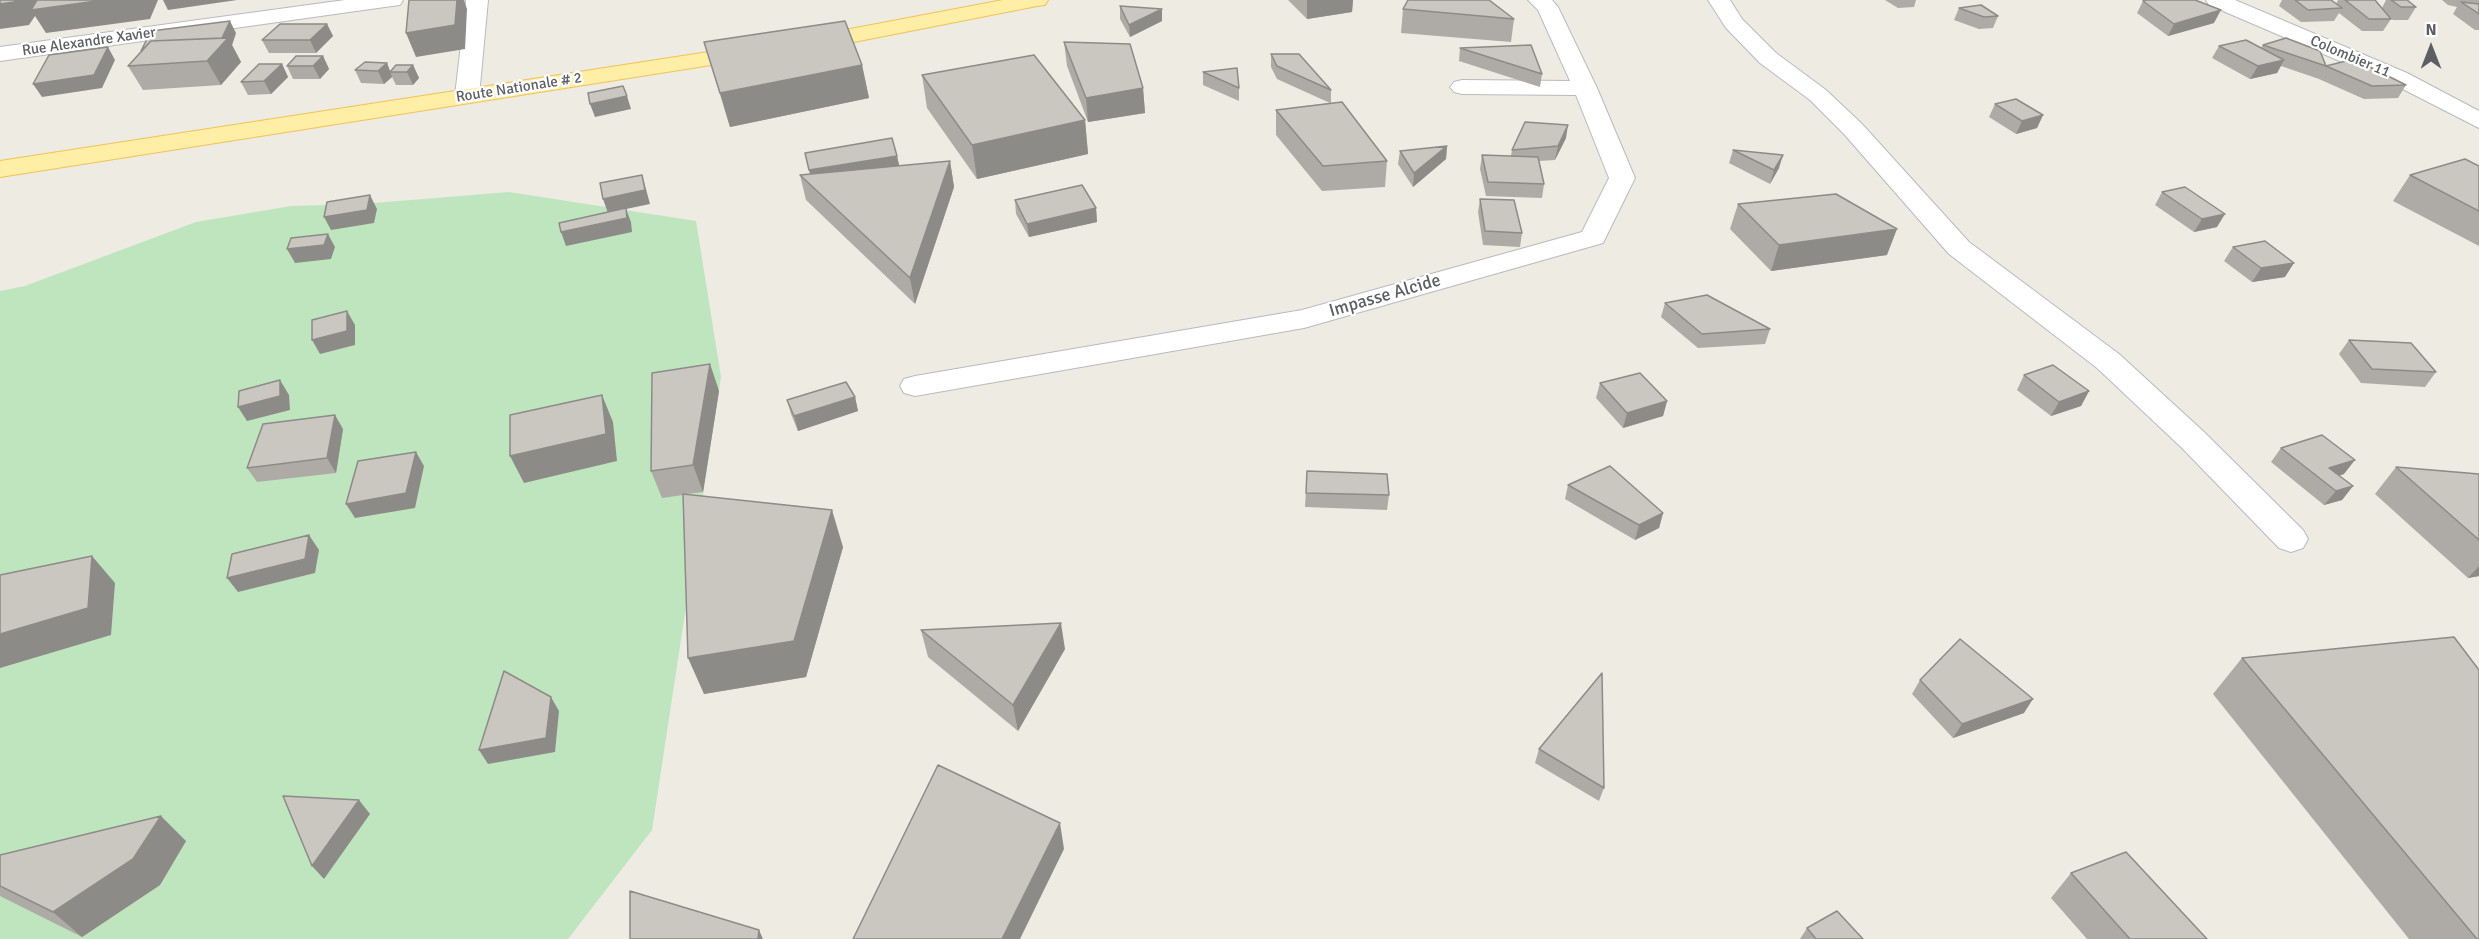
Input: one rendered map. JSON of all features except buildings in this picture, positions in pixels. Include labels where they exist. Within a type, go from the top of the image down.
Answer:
[{"type":"main road","name":"Route Nationale # 2","points":[[0,169],[851,37],[1037,0]]},
{"type":"street","name":"Rue Alexandre Xavier","points":[[0,54],[392,0]]},
{"type":"street","points":[[466,96],[477,0]]},
{"type":"street","name":"Impasse Alcide","points":[[915,386],[1304,319],[1593,237],[1622,178],[1585,88],[1547,7],[1539,0]]},
{"type":"street","points":[[1719,0],[1734,23],[1768,58],[1818,95],[1853,129],[1959,248],[2108,361],[2193,440],[2291,539]]},
{"type":"street","name":"Colombier 11","points":[[2217,0],[2399,78],[2479,121]]},
{"type":"street","points":[[1462,87],[1585,88]]},
{"type":"green space","points":[[509,192],[696,221],[721,377],[652,830],[568,939],[0,939],[0,291],[25,286],[196,222],[291,206],[362,204]]}]
